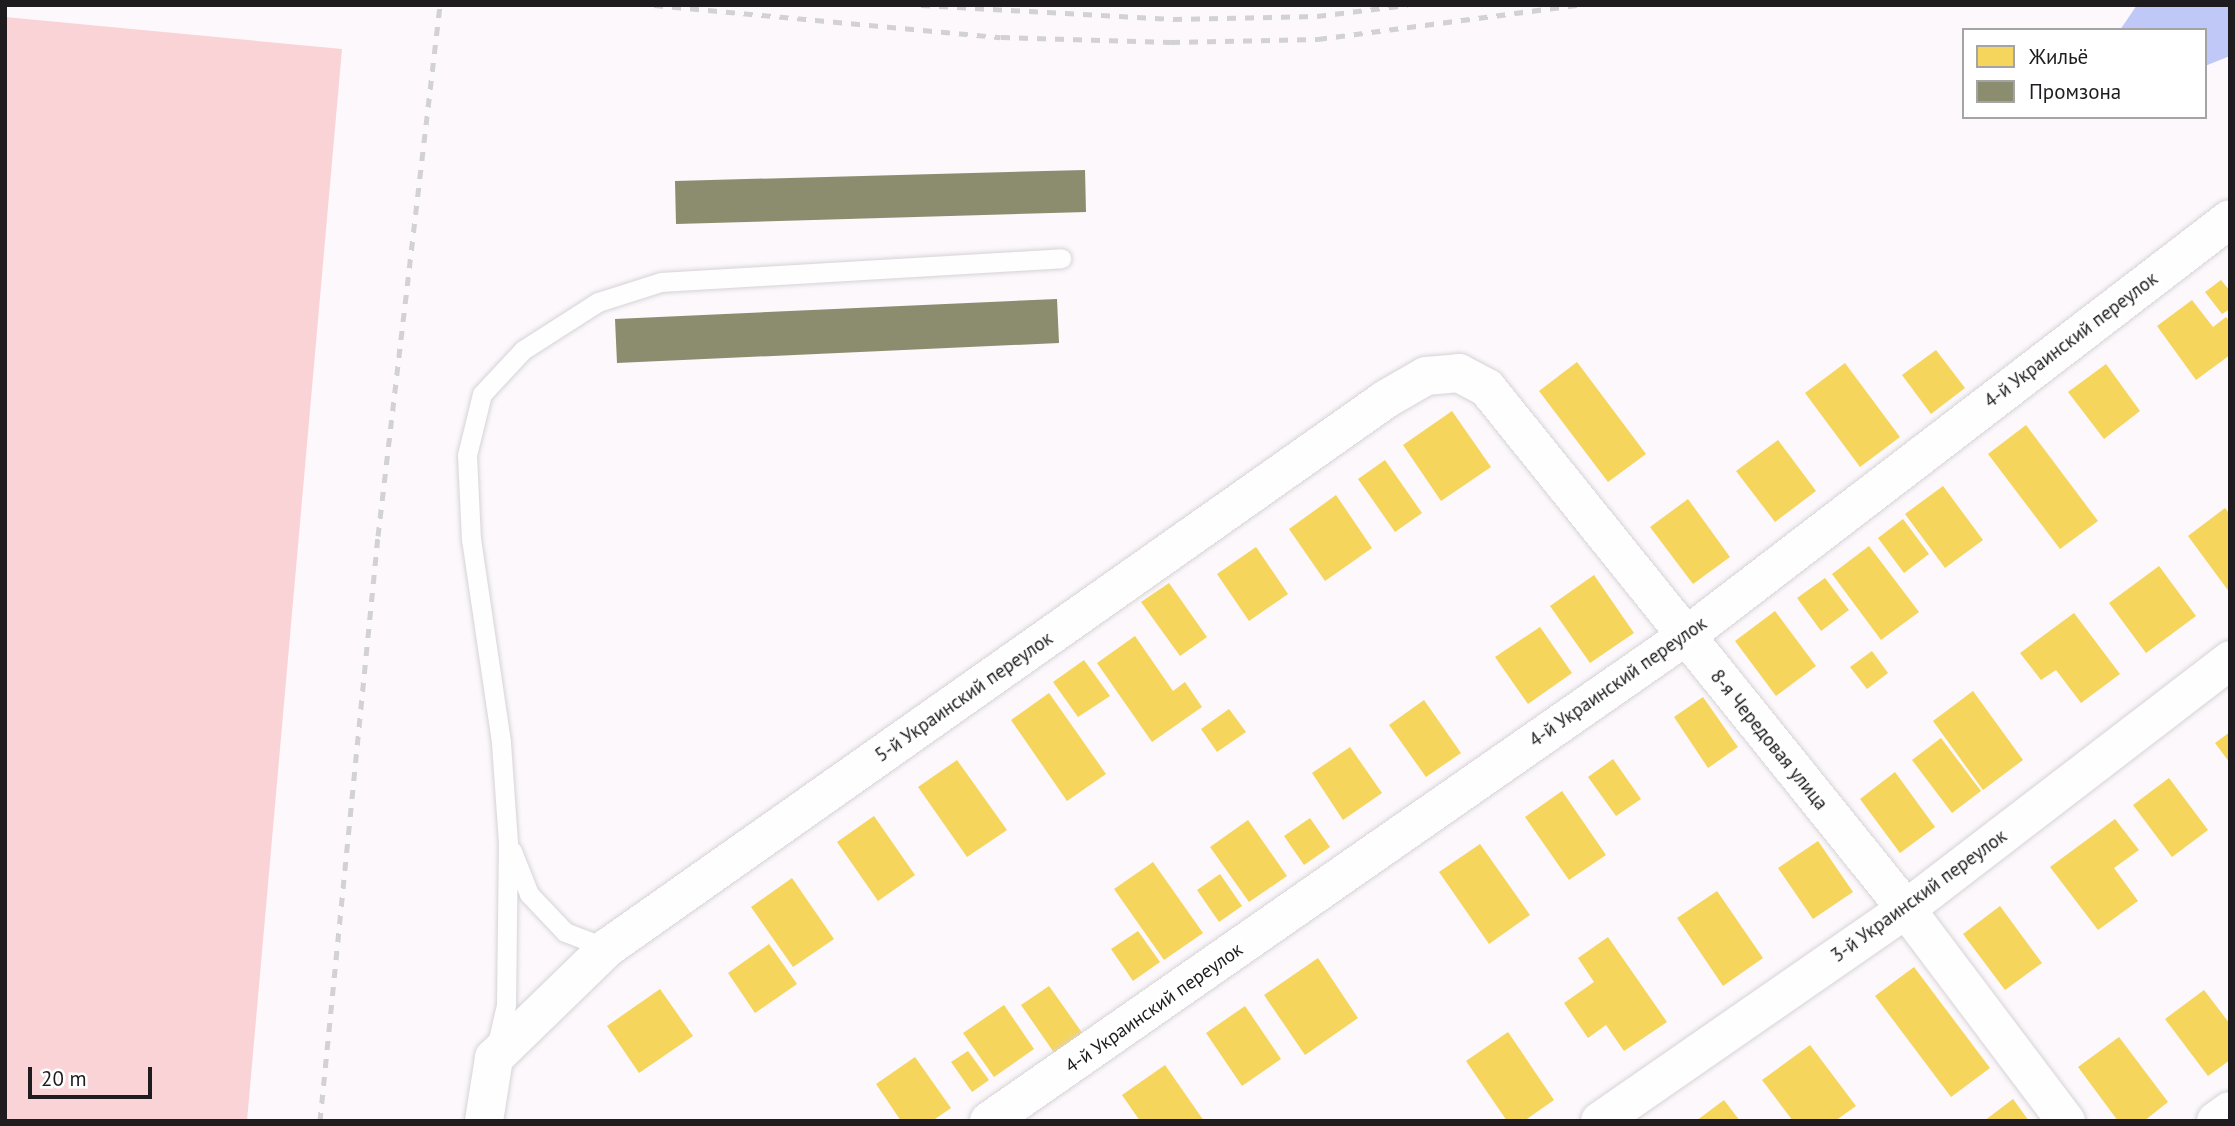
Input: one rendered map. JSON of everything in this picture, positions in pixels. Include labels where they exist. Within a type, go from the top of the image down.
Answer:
[{"type":"street","name":"4-й Украинский переулок","points":[[989,1121],[1686,636],[2230,219]]},
{"type":"street","name":"8-я Чередовая улица","points":[[1458,373],[1487,388],[1906,909],[2066,1121]]},
{"type":"street","name":"5-й Украинский переулок","points":[[494,1058],[607,948],[1386,399],[1426,376],[1458,373]]},
{"type":"street","name":"3-й Украинский переулок","points":[[1600,1121],[1906,909],[2230,660]]},
{"type":"street","points":[[484,1121],[494,1058]]},
{"type":"street","points":[[2216,1121],[2230,1111]]},
{"type":"lane","points":[[494,1058],[506,1005],[508,843],[501,742],[471,540],[467,455],[482,394],[498,373],[523,349],[598,302],[661,282],[1061,258]]},
{"type":"lane","points":[[508,843],[529,894],[565,932],[607,948]]},
{"type":"shaded area","points":[[5,17],[342,49],[247,1121],[5,1121]]},
{"type":"water","points":[[2137,5],[2230,5],[2230,56],[2207,65],[2207,28],[2121,28]]},
{"type":"building: Жильё","points":[[2221,280],[2230,291],[2230,309],[2222,314],[2205,292]]},
{"type":"building: Жильё","points":[[2192,300],[2213,327],[2226,317],[2230,322],[2230,355],[2196,380],[2157,326]]},
{"type":"building: Жильё","points":[[1936,350],[1965,388],[1931,414],[1902,375]]},
{"type":"building: Жильё","points":[[1577,362],[1646,454],[1608,482],[1539,391]]},
{"type":"building: Жильё","points":[[1845,363],[1900,437],[1860,467],[1805,393]]},
{"type":"building: Жильё","points":[[2106,364],[2140,411],[2104,439],[2068,392]]},
{"type":"building: Жильё","points":[[1452,411],[1491,467],[1441,501],[1403,445]]},
{"type":"building: Жильё","points":[[2026,425],[2098,521],[2060,549],[1988,454]]},
{"type":"building: Жильё","points":[[1778,440],[1816,491],[1775,522],[1736,471]]},
{"type":"building: Жильё","points":[[1385,460],[1422,513],[1395,532],[1358,479]]},
{"type":"building: Жильё","points":[[1943,486],[1983,540],[1945,568],[1905,514]]},
{"type":"building: Жильё","points":[[1336,495],[1372,548],[1325,581],[1289,529]]},
{"type":"building: Жильё","points":[[1688,499],[1730,557],[1693,584],[1650,527]]},
{"type":"building: Жильё","points":[[2225,508],[2230,514],[2230,593],[2188,536]]},
{"type":"building: Жильё","points":[[1903,519],[1929,554],[1904,573],[1878,538]]},
{"type":"building: Жильё","points":[[1869,546],[1919,612],[1881,640],[1832,574]]},
{"type":"building: Жильё","points":[[1256,547],[1288,594],[1249,621],[1217,574]]},
{"type":"building: Жильё","points":[[2159,566],[2196,616],[2146,653],[2109,603]]},
{"type":"building: Жильё","points":[[1594,575],[1634,633],[1590,663],[1550,606]]},
{"type":"building: Жильё","points":[[1825,578],[1849,610],[1821,631],[1797,598]]},
{"type":"building: Жильё","points":[[1169,583],[1207,637],[1180,656],[1141,602]]},
{"type":"building: Жильё","points":[[1775,611],[1816,666],[1776,696],[1735,641]]},
{"type":"building: Жильё","points":[[2074,613],[2120,674],[2081,703],[2056,670],[2041,680],[2020,653]]},
{"type":"building: Жильё","points":[[1540,627],[1572,673],[1528,704],[1495,657]]},
{"type":"building: Жильё","points":[[1135,636],[1173,691],[1185,682],[1202,707],[1152,742],[1097,663]]},
{"type":"building: Жильё","points":[[1872,651],[1888,673],[1867,689],[1850,667]]},
{"type":"building: Жильё","points":[[1084,660],[1110,696],[1078,717],[1053,682]]},
{"type":"building: Жильё","points":[[1973,691],[2023,760],[1983,790],[1933,721]]},
{"type":"building: Жильё","points":[[1049,693],[1106,774],[1067,801],[1011,720]]},
{"type":"building: Жильё","points":[[1703,697],[1738,747],[1708,768],[1674,717]]},
{"type":"building: Жильё","points":[[1424,700],[1461,753],[1426,777],[1389,725]]},
{"type":"building: Жильё","points":[[1229,709],[1246,732],[1217,752],[1201,729]]},
{"type":"building: Жильё","points":[[2230,732],[2230,763],[2215,743]]},
{"type":"building: Жильё","points":[[1941,738],[1981,791],[1952,813],[1912,760]]},
{"type":"building: Жильё","points":[[1350,747],[1382,793],[1343,820],[1312,773]]},
{"type":"building: Жильё","points":[[1613,759],[1641,799],[1616,816],[1588,777]]},
{"type":"building: Жильё","points":[[957,760],[1007,830],[967,857],[918,787]]},
{"type":"building: Жильё","points":[[1895,772],[1935,827],[1900,853],[1860,799]]},
{"type":"building: Жильё","points":[[2169,778],[2208,830],[2172,857],[2133,805]]},
{"type":"building: Жильё","points":[[1562,791],[1606,855],[1569,880],[1525,817]]},
{"type":"building: Жильё","points":[[874,816],[915,875],[878,901],[837,842]]},
{"type":"building: Жильё","points":[[1310,818],[1330,847],[1304,865],[1284,836]]},
{"type":"building: Жильё","points":[[2115,819],[2139,850],[2114,868],[2138,901],[2098,930],[2050,867]]},
{"type":"building: Жильё","points":[[1248,820],[1287,876],[1249,902],[1210,847]]},
{"type":"building: Жильё","points":[[1818,841],[1853,892],[1813,919],[1778,868]]},
{"type":"building: Жильё","points":[[1480,844],[1530,915],[1489,944],[1439,872]]},
{"type":"building: Жильё","points":[[1153,862],[1203,933],[1164,960],[1114,889]]},
{"type":"building: Жильё","points":[[1220,874],[1242,906],[1219,922],[1197,890]]},
{"type":"building: Жильё","points":[[792,878],[834,939],[793,967],[751,907]]},
{"type":"building: Жильё","points":[[1717,891],[1763,958],[1723,986],[1677,918]]},
{"type":"building: Жильё","points":[[2000,906],[2042,963],[2005,990],[1963,934]]},
{"type":"building: Жильё","points":[[1138,931],[1160,962],[1133,981],[1111,949]]},
{"type":"building: Жильё","points":[[1608,937],[1667,1022],[1624,1051],[1606,1025],[1588,1038],[1564,1003],[1594,982],[1578,958]]},
{"type":"building: Жильё","points":[[769,944],[797,984],[755,1013],[728,973]]},
{"type":"building: Жильё","points":[[1318,958],[1358,1018],[1305,1055],[1264,995]]},
{"type":"building: Жильё","points":[[1914,967],[1990,1068],[1951,1097],[1875,996]]},
{"type":"building: Жильё","points":[[1049,986],[1083,1034],[1055,1054],[1021,1005]]},
{"type":"building: Жильё","points":[[660,989],[693,1036],[639,1073],[607,1026]]},
{"type":"building: Жильё","points":[[2204,990],[2230,1024],[2230,1060],[2208,1076],[2165,1019]]},
{"type":"building: Жильё","points":[[1004,1005],[1034,1049],[994,1077],[963,1033]]},
{"type":"building: Жильё","points":[[1245,1006],[1281,1059],[1242,1086],[1206,1033]]},
{"type":"building: Жильё","points":[[1508,1032],[1554,1100],[1524,1121],[1507,1121],[1466,1061]]},
{"type":"building: Жильё","points":[[2119,1037],[2168,1102],[2144,1121],[2118,1121],[2078,1067]]},
{"type":"building: Жильё","points":[[1810,1045],[1856,1106],[1835,1121],[1793,1121],[1762,1080]]},
{"type":"building: Жильё","points":[[968,1051],[989,1080],[972,1092],[951,1062]]},
{"type":"building: Жильё","points":[[915,1057],[951,1108],[932,1121],[901,1121],[876,1084]]},
{"type":"building: Жильё","points":[[1165,1065],[1204,1121],[1140,1121],[1122,1095]]},
{"type":"building: Жильё","points":[[2013,1099],[2029,1121],[1984,1121]]},
{"type":"building: Жильё","points":[[1724,1100],[1740,1121],[1696,1121]]},
{"type":"building: Промзона","points":[[1085,170],[1086,212],[676,224],[675,181]]},
{"type":"building: Промзона","points":[[1057,299],[1059,343],[617,363],[615,319]]},
{"type":"railway","points":[[320,1121],[378,536],[440,5]]},
{"type":"railway","points":[[654,5],[1001,37],[1171,42],[1318,39],[1577,5]]},
{"type":"railway","points":[[921,5],[1173,19],[1317,16],[1407,5]]}]
